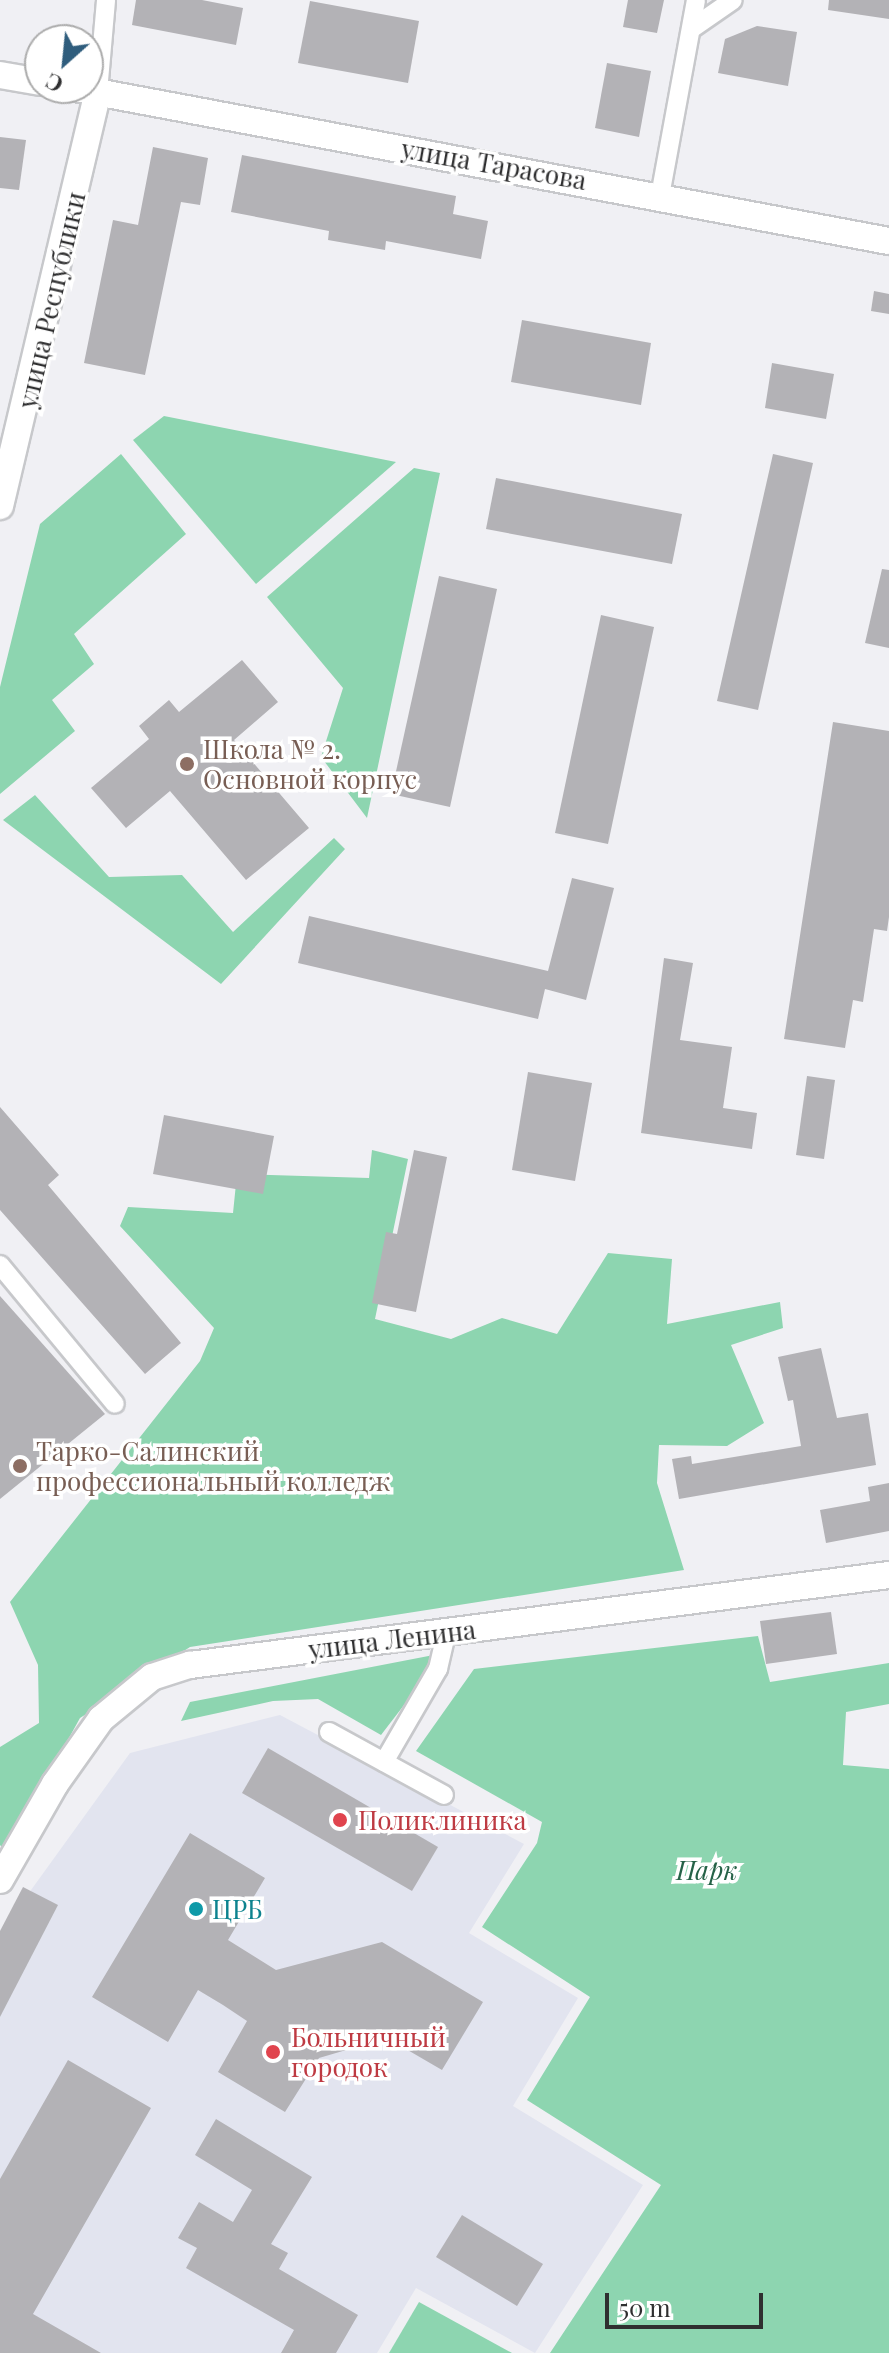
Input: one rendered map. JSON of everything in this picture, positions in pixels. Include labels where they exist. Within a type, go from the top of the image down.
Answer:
[{"type":"street","points":[[101,24],[106,0]]},
{"type":"street","points":[[660,196],[694,27],[696,0]]},
{"type":"street","points":[[694,27],[733,0]]},
{"type":"street","points":[[0,75],[24,79]]},
{"type":"street","name":"улица Тарасова","points":[[104,93],[889,241]]},
{"type":"street","name":"улица Республики","points":[[0,506],[83,104]]},
{"type":"street","points":[[0,1265],[115,1404]]},
{"type":"street","name":"улица Ленина","points":[[0,1880],[55,1784],[101,1719],[152,1677],[190,1665],[889,1575]]},
{"type":"street","points":[[384,1762],[438,1669],[447,1631]]},
{"type":"street","points":[[329,1732],[444,1795]]},
{"type":"shaded area","name":"Больничный городок","points":[[280,1715],[524,1844],[469,1933],[578,1998],[513,2106],[643,2185],[535,2353],[416,2288],[377,2353],[0,2353],[0,1933],[130,1753]]},
{"type":"green space","points":[[164,416],[396,462],[256,584],[133,440]]},
{"type":"green space","points":[[121,454],[186,534],[74,634],[94,664],[52,700],[75,731],[0,794],[0,687],[40,524]]},
{"type":"green space","points":[[414,468],[440,473],[367,818],[321,757],[343,688],[267,597]]},
{"type":"green space","points":[[35,795],[109,877],[182,875],[233,932],[334,838],[345,849],[221,984],[3,820]]},
{"type":"green space","points":[[372,1150],[408,1159],[375,1319],[451,1339],[502,1318],[557,1334],[608,1253],[672,1259],[667,1324],[780,1302],[783,1328],[731,1345],[764,1423],[727,1446],[659,1445],[657,1483],[684,1570],[190,1647],[80,1718],[6,1852],[0,1845],[0,1747],[39,1723],[38,1665],[10,1602],[200,1361],[214,1328],[120,1226],[128,1207],[233,1213],[237,1174],[369,1178]]},
{"type":"green space","name":"Парк","points":[[758,1636],[770,1682],[889,1663],[889,1704],[846,1712],[843,1765],[889,1769],[889,2353],[550,2353],[661,2185],[527,2100],[590,1997],[482,1927],[537,1843],[542,1822],[416,1751],[474,1669]]},
{"type":"green space","points":[[444,1653],[381,1735],[318,1699],[273,1701],[181,1721],[190,1702]]},
{"type":"green space","points":[[419,2302],[512,2353],[389,2353]]},
{"type":"building","points":[[136,0],[202,0],[243,8],[236,45],[132,25]]},
{"type":"building","points":[[628,0],[664,0],[657,33],[623,27]]},
{"type":"building","points":[[829,0],[889,0],[889,19],[828,10]]},
{"type":"building","points":[[310,1],[419,21],[408,83],[298,63]]},
{"type":"building","points":[[757,26],[797,32],[788,86],[718,73],[725,39]]},
{"type":"building","points":[[607,63],[651,71],[639,137],[595,128]]},
{"type":"building","points":[[0,137],[26,140],[19,190],[0,188]]},
{"type":"building","points":[[153,147],[208,158],[200,205],[181,202],[145,375],[84,363],[113,220],[138,225]]},
{"type":"building","points":[[242,155],[456,196],[453,214],[488,221],[481,259],[386,241],[385,250],[328,240],[329,231],[231,212]]},
{"type":"building","points":[[874,291],[889,294],[889,314],[871,311]]},
{"type":"building","points":[[522,320],[651,343],[641,405],[511,382]]},
{"type":"building","points":[[772,363],[834,374],[826,419],[765,408]]},
{"type":"building","points":[[773,454],[813,463],[758,710],[717,701]]},
{"type":"building","points":[[496,478],[682,514],[672,564],[486,529]]},
{"type":"building","points":[[882,569],[889,570],[889,648],[865,643]]},
{"type":"building","points":[[439,576],[497,589],[450,807],[391,794]]},
{"type":"building","points":[[601,615],[654,627],[608,844],[555,833]]},
{"type":"building","name":"Школа № 2. Основной корпус","points":[[242,660],[278,702],[234,740],[309,828],[246,880],[170,791],[126,828],[91,788],[149,739],[139,726],[169,700],[179,712]]},
{"type":"building","points":[[833,722],[889,731],[889,917],[887,931],[874,929],[863,1002],[853,1000],[845,1048],[784,1039]]},
{"type":"building","points":[[572,878],[614,888],[586,1000],[545,989],[538,1019],[298,963],[309,916],[548,971]]},
{"type":"building","points":[[664,958],[693,963],[680,1040],[732,1047],[723,1108],[757,1113],[752,1149],[641,1133]]},
{"type":"building","points":[[528,1072],[592,1083],[575,1181],[512,1170]]},
{"type":"building","points":[[807,1076],[835,1080],[824,1159],[796,1155]]},
{"type":"building","points":[[0,1107],[59,1175],[48,1185],[181,1343],[145,1374],[0,1210]]},
{"type":"building","points":[[164,1115],[274,1136],[263,1194],[153,1174]]},
{"type":"building","points":[[414,1150],[447,1157],[416,1312],[372,1303],[386,1232],[397,1234]]},
{"type":"building","points":[[0,1296],[105,1414],[0,1499]]},
{"type":"building","points":[[821,1348],[837,1418],[868,1413],[876,1465],[679,1499],[672,1459],[691,1456],[692,1464],[801,1446],[793,1400],[788,1401],[778,1357]]},
{"type":"building","points":[[889,1483],[889,1531],[826,1543],[820,1510],[870,1501],[868,1487]]},
{"type":"building","points":[[831,1612],[837,1654],[766,1664],[760,1621]]},
{"type":"building","name":"Поликлиника","points":[[268,1748],[438,1847],[412,1891],[242,1793]]},
{"type":"building","points":[[190,1833],[265,1878],[228,1940],[276,1970],[382,1942],[483,2002],[442,2070],[387,2038],[319,2058],[285,2112],[218,2072],[247,2021],[198,1990],[168,2042],[92,1997]]},
{"type":"building","points":[[23,1887],[58,1905],[0,2017],[0,1931]]},
{"type":"building","points":[[68,2060],[151,2108],[33,2314],[101,2353],[0,2353],[0,2179]]},
{"type":"building","points":[[216,2119],[312,2177],[271,2244],[288,2253],[279,2269],[358,2315],[336,2353],[281,2353],[294,2330],[186,2268],[197,2248],[178,2238],[199,2202],[233,2222],[252,2190],[195,2155]]},
{"type":"building","points":[[462,2215],[543,2264],[517,2306],[436,2257]]},
{"type":"place","name":"Школа № 2. Основной корпус","points":[[187,764]]},
{"type":"place","name":"Тарко-Салинский профессиональный колледж","points":[[20,1466]]},
{"type":"place","name":"Поликлиника","points":[[340,1820]]},
{"type":"place","name":"ЦРБ","points":[[196,1909]]},
{"type":"place","name":"Больничный городок","points":[[273,2052]]}]
